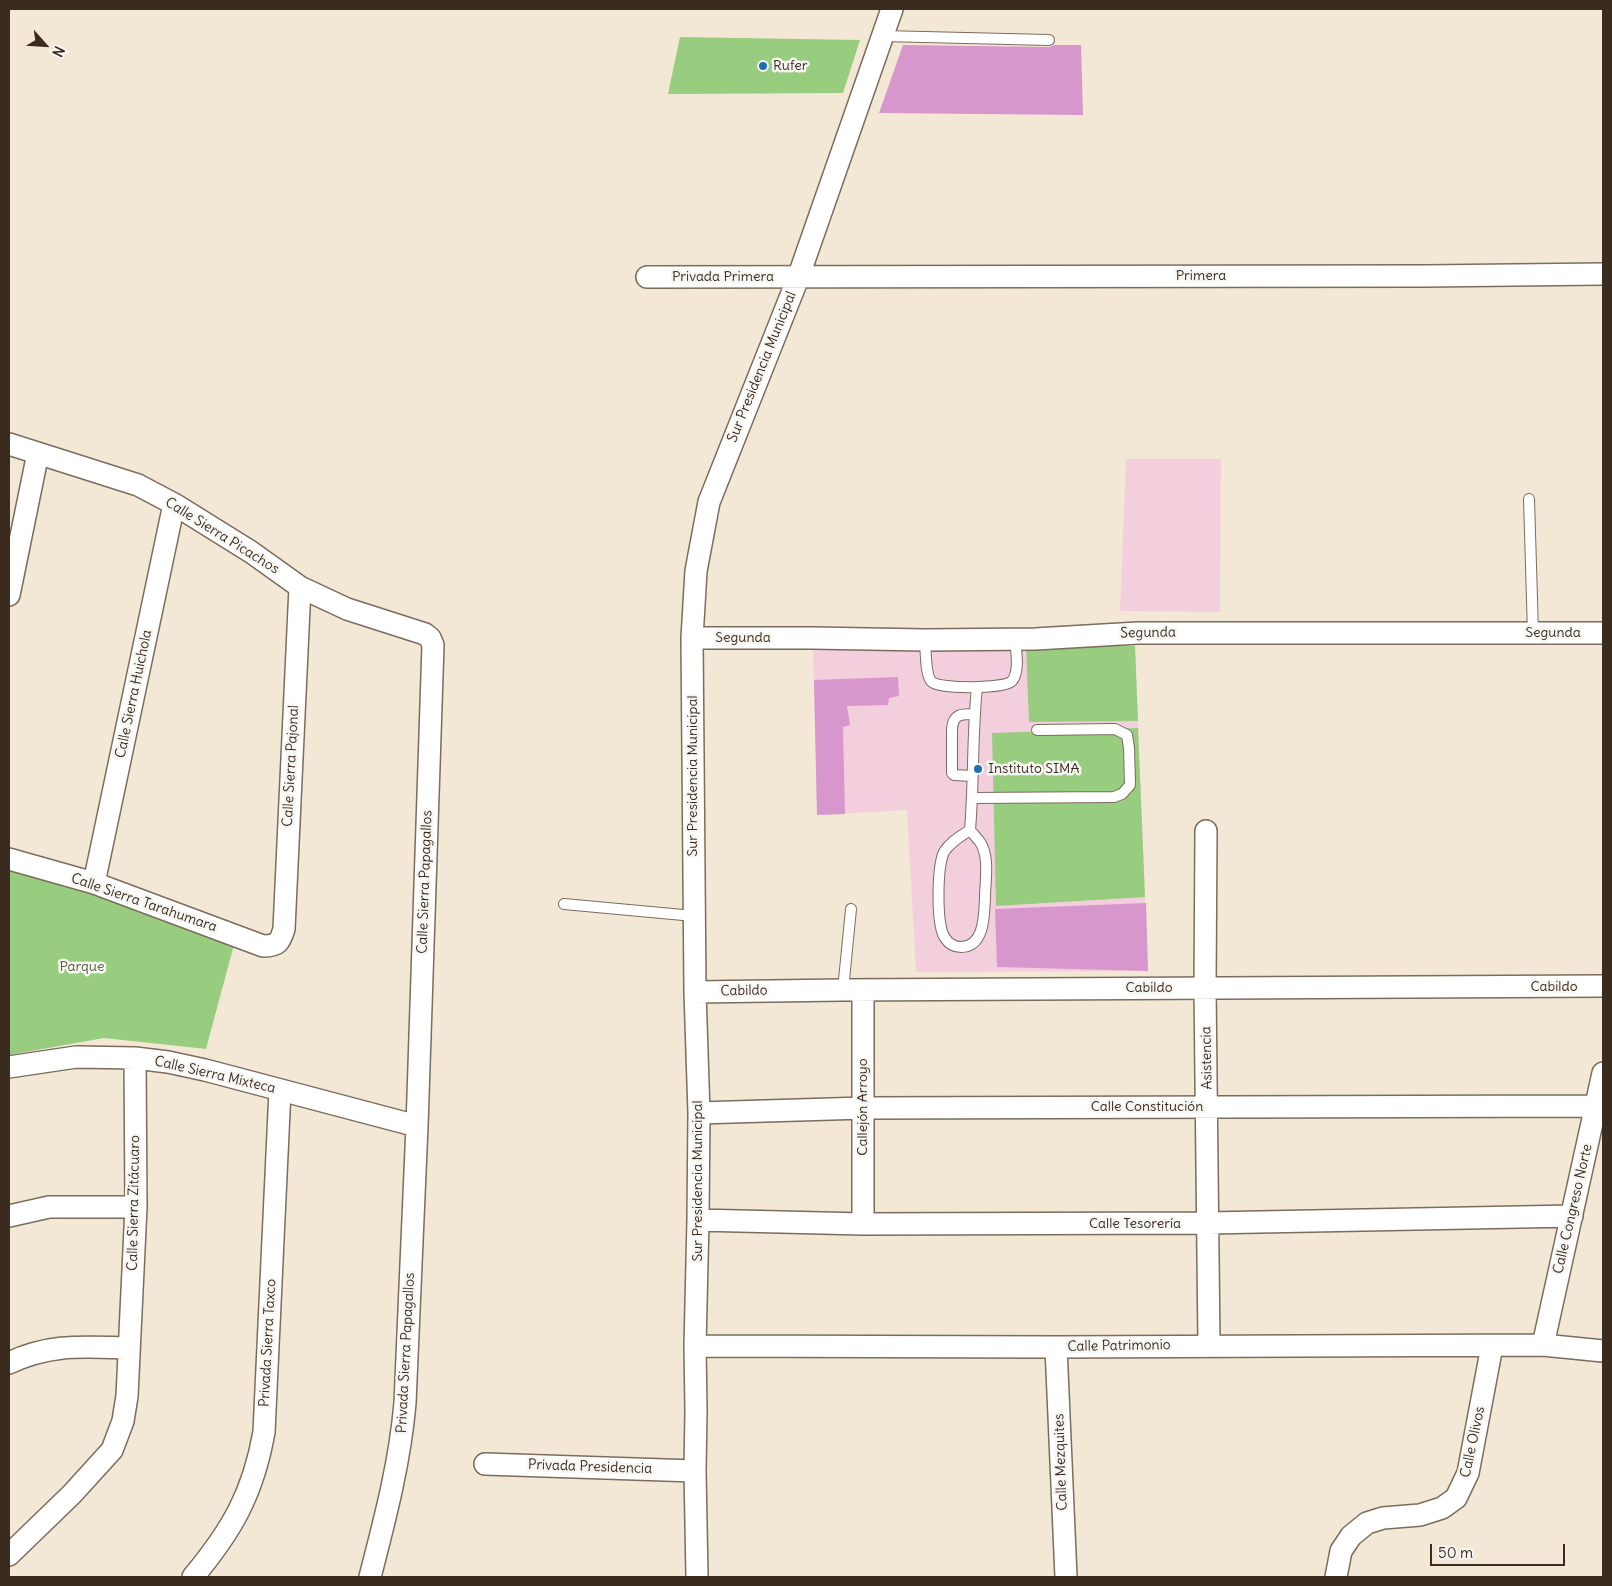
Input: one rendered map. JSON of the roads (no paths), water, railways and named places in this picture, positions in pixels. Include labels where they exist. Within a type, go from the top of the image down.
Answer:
[{"type":"street","name":"Sur Presidencia Municipal","points":[[697,1577],[694,1471],[699,1113],[695,992],[692,638],[696,571],[709,502],[798,278],[892,9]]},
{"type":"street","name":"Primera","points":[[798,278],[1603,274]]},
{"type":"street","name":"Privada Primera","points":[[647,277],[798,278]]},
{"type":"street","name":"Calle Sierra Picachos","points":[[9,444],[138,485],[174,504],[251,552],[300,587],[347,609],[412,629],[426,634],[430,638]]},
{"type":"street","points":[[9,595],[38,454]]},
{"type":"street","name":"Calle Sierra Huichola","points":[[94,884],[174,504]]},
{"type":"street","name":"Calle Sierra Pajonal","points":[[278,943],[284,929],[300,587]]},
{"type":"street","name":"Segunda","points":[[692,638],[925,640],[1015,639],[1138,633],[1603,633]]},
{"type":"street","name":"Calle Sierra Papagallos","points":[[417,1126],[433,663],[433,646],[430,638]]},
{"type":"street","name":"Asistencia","points":[[1206,831],[1205,988],[1210,1345]]},
{"type":"street","name":"Calle Sierra Tarahumara","points":[[9,859],[94,884],[263,946],[272,946],[278,943]]},
{"type":"street","name":"Cabildo","points":[[695,992],[1603,986]]},
{"type":"street","name":"Callejón Arroyo","points":[[853,990],[864,1108],[863,1224]]},
{"type":"street","name":"Calle Sierra Mixteca","points":[[9,1067],[76,1057],[135,1058],[168,1062],[417,1126]]},
{"type":"street","name":"Calle Sierra Zitácuaro","points":[[9,1554],[72,1494],[112,1450],[123,1421],[127,1396],[136,1207],[135,1058]]},
{"type":"street","name":"Calle Congreso Norte","points":[[1543,1345],[1603,1073]]},
{"type":"street","name":"Privada Sierra Taxco","points":[[193,1577],[217,1548],[230,1527],[246,1498],[260,1457],[264,1432],[280,1090]]},
{"type":"street","name":"Calle Constitución","points":[[699,1113],[864,1108],[1596,1106]]},
{"type":"street","name":"Privada Sierra Papagallos","points":[[370,1577],[387,1513],[402,1434],[417,1126]]},
{"type":"street","points":[[9,1216],[49,1207],[136,1207]]},
{"type":"street","name":"Calle Tesorería","points":[[698,1220],[863,1224],[1208,1223],[1572,1216]]},
{"type":"street","name":"Calle Patrimonio","points":[[695,1346],[1543,1345],[1603,1351]]},
{"type":"street","name":"Calle Olivos","points":[[1336,1577],[1341,1551],[1351,1536],[1367,1524],[1383,1518],[1420,1515],[1442,1508],[1456,1498],[1468,1473],[1492,1346]]},
{"type":"street","points":[[9,1363],[40,1351],[62,1347],[129,1348]]},
{"type":"street","name":"Calle Mezquites","points":[[1056,1347],[1066,1577]]},
{"type":"street","name":"Privada Presidencia","points":[[485,1464],[694,1471]]},
{"type":"lane","points":[[882,36],[902,38],[1048,40]]},
{"type":"lane","points":[[1529,499],[1533,633]]},
{"type":"lane","points":[[925,640],[928,676],[931,682],[942,686],[977,687],[1006,685],[1012,682],[1016,670],[1015,639]]},
{"type":"lane","points":[[970,830],[954,841],[945,851],[940,863],[940,924],[944,936],[949,943],[957,947],[965,947],[974,942],[981,932],[984,914],[985,856],[981,843],[970,830],[973,798],[974,714],[977,687]]},
{"type":"lane","points":[[972,776],[954,775],[952,773],[952,723],[956,716],[960,714],[974,714]]},
{"type":"lane","points":[[973,798],[1114,797],[1122,794],[1130,785],[1127,735],[1115,729],[1037,730]]},
{"type":"lane","points":[[564,904],[694,916]]},
{"type":"lane","points":[[851,909],[853,990]]},
{"type":"place","name":"Rufer","points":[[763,66]]},
{"type":"place","name":"Instituto SIMA","points":[[978,769]]},
{"type":"park label","name":"Parque","points":[[82,967]]}]
